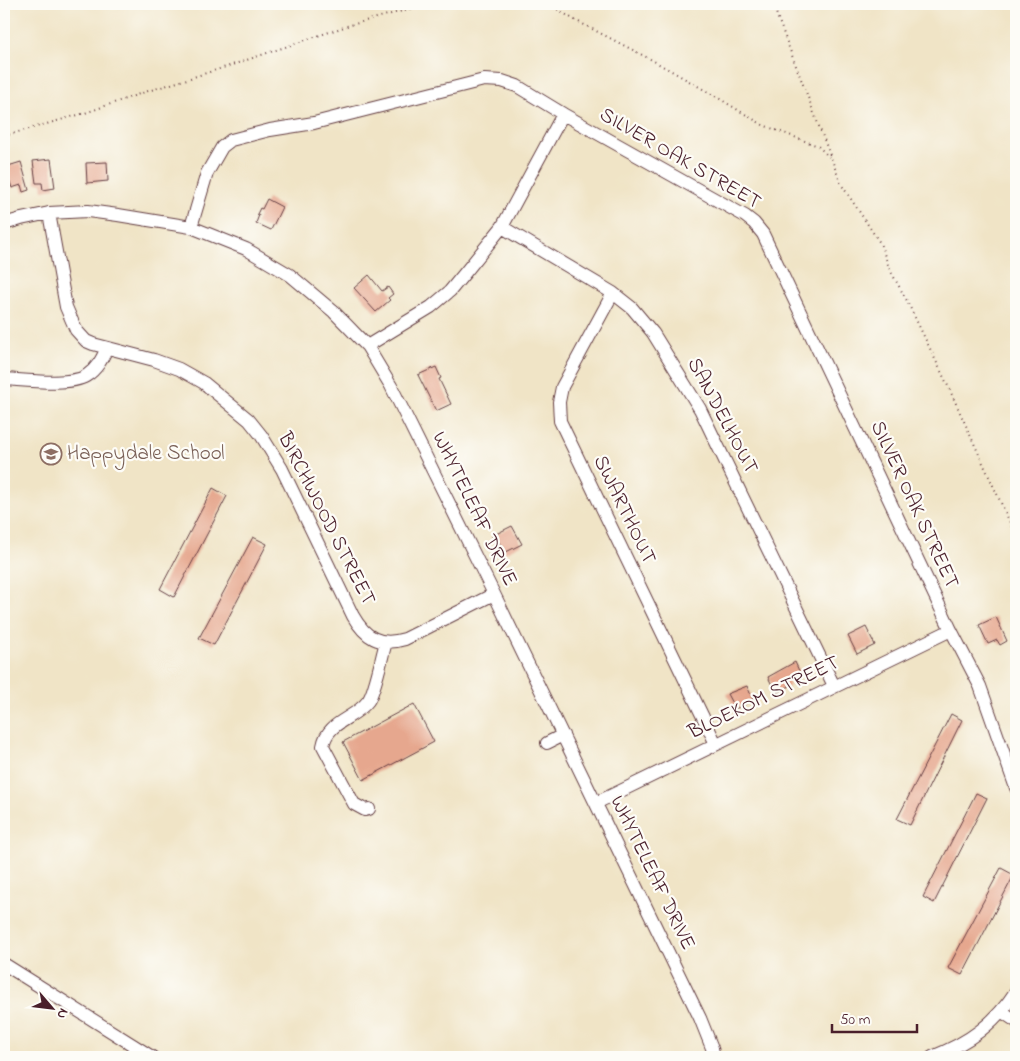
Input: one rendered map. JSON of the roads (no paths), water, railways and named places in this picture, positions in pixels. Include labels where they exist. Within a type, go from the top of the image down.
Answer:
[{"type":"street","name":"SILVER OAK STREET","points":[[191,227],[207,173],[222,147],[231,140],[240,136],[314,124],[484,80],[502,81],[517,86],[563,114],[746,216],[763,234],[951,630],[980,686],[1016,788]]},
{"type":"street","points":[[367,346],[441,300],[502,227],[563,114]]},
{"type":"street","name":"WHYTELEAF DRIVE","points":[[4,224],[49,213],[88,212],[191,227],[246,250],[290,275],[334,312],[367,346],[391,386],[563,735],[700,1018],[714,1057]]},
{"type":"street","name":"BIRCHWOOD STREET","points":[[49,213],[66,307],[76,330],[86,341],[179,369],[204,384],[249,420],[261,435],[282,469],[358,626],[368,636],[386,642]]},
{"type":"street","name":"SANDELHOUT","points":[[502,227],[614,293],[632,308],[652,334],[700,409],[834,686]]},
{"type":"street","name":"SWARTHOUT","points":[[614,293],[562,388],[559,402],[560,421],[716,744]]},
{"type":"street","points":[[4,379],[68,381],[80,379],[94,369],[107,348]]},
{"type":"street","points":[[369,809],[365,810],[354,804],[323,746],[329,731],[362,708],[370,699],[386,642],[405,640],[494,594]]},
{"type":"street","name":"BLOEKOM STREET","points":[[596,803],[951,630]]},
{"type":"street","points":[[547,743],[563,735]]},
{"type":"street","points":[[4,964],[152,1057]]},
{"type":"street","points":[[932,1057],[968,1041],[1001,1011],[1016,991]]},
{"type":"street","points":[[1001,1011],[1016,1021]]},
{"type":"place","name":"Happydale School","points":[[51,454]]}]
